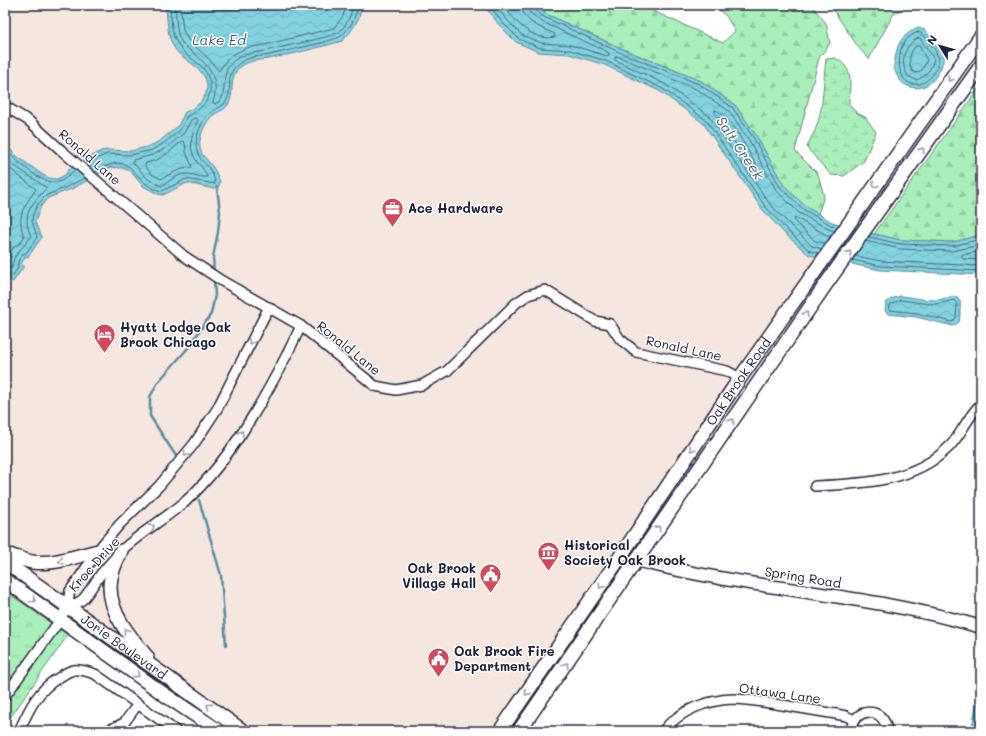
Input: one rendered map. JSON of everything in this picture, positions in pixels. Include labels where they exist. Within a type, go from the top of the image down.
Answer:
[{"type":"main road","name":"Oak Brook Road","points":[[500,731],[740,378],[981,36]]},
{"type":"main road","name":"Oak Brook Road","points":[[520,731],[826,284],[981,66]]},
{"type":"main road","points":[[5,554],[30,562],[40,563],[72,559],[98,551]]},
{"type":"main road","points":[[121,551],[113,570],[110,586],[113,606],[122,625],[160,672]]},
{"type":"main road","name":"Jorie Boulevard","points":[[5,562],[241,730]]},
{"type":"main road","name":"Jorie Boulevard","points":[[5,580],[165,695],[219,731]]},
{"type":"street","name":"Ronald Lane","points":[[5,106],[29,121],[184,256],[222,281],[301,326],[375,386],[396,390],[422,385],[447,371],[516,303],[528,295],[545,290],[595,321],[610,324],[620,339],[636,352],[728,371],[740,378]]},
{"type":"street","name":"Kroc Drive","points":[[67,607],[70,591],[98,551],[120,524],[159,486],[194,444],[217,409],[269,307]]},
{"type":"street","name":"Kroc Drive","points":[[67,607],[82,600],[105,568],[121,551],[186,500],[203,483],[224,458],[254,413],[285,359],[301,326]]},
{"type":"street","points":[[814,486],[839,485],[880,480],[907,474],[922,468],[940,456],[951,445],[970,416],[981,404]]},
{"type":"street","name":"Spring Road","points":[[622,553],[636,560],[660,566],[725,579],[878,603],[981,627]]},
{"type":"street","points":[[5,696],[60,620],[67,607]]},
{"type":"street","points":[[19,731],[34,701],[42,690],[66,673],[74,670],[95,674],[176,731]]},
{"type":"street","name":"Ottawa Lane","points":[[663,731],[668,724],[683,713],[696,707],[734,699],[751,700],[836,714],[846,716],[854,720]]},
{"type":"street","points":[[107,731],[124,727],[138,704]]},
{"type":"street","points":[[851,731],[851,726],[854,720],[863,713],[874,713],[883,720],[887,731]]},
{"type":"shaded area","points":[[5,5],[493,5],[630,73],[714,124],[824,250],[494,731],[252,731],[5,556]]},
{"type":"green space","points":[[534,5],[640,5],[723,43],[735,31],[726,16],[713,5],[811,5],[826,23],[830,43],[819,58],[795,151],[818,174],[824,196],[818,214],[805,206],[783,184],[756,135],[735,105],[701,81],[623,49],[546,14]]},
{"type":"green space","points":[[830,5],[907,5],[893,15],[869,59],[858,47]]},
{"type":"green space","points":[[835,58],[842,62],[849,72],[849,105],[857,113],[865,117],[876,132],[864,161],[844,176],[831,175],[807,148],[819,117],[826,59]]},
{"type":"green space","points":[[981,85],[981,235],[953,242],[901,240],[874,234]]},
{"type":"green space","points":[[5,591],[68,635],[5,725]]},
{"type":"water","name":"Lake Ed","points":[[165,5],[362,5],[360,15],[355,24],[342,41],[287,55],[247,63],[237,70],[233,78],[231,96],[228,105],[211,117],[205,125],[200,140],[200,150],[216,172],[220,182],[219,186],[214,189],[187,183],[163,195],[143,186],[130,171],[122,168],[111,167],[74,188],[48,198],[41,206],[35,222],[42,237],[28,257],[26,256],[21,264],[24,266],[13,282],[5,277],[5,144],[18,157],[43,175],[49,178],[57,179],[65,175],[69,169],[101,151],[131,151],[150,146],[161,140],[178,126],[185,112],[197,106],[205,96],[207,85],[205,78],[198,69],[175,49],[172,43],[168,32]]},
{"type":"water","name":"Salt Creek","points":[[484,5],[534,5],[546,14],[620,48],[701,81],[735,105],[756,135],[783,184],[805,206],[832,222],[901,240],[953,242],[981,235],[981,275],[880,270],[809,255],[784,233],[762,209],[703,123],[661,92],[605,65],[569,54],[539,52],[516,42],[500,26]]},
{"type":"water","points":[[918,28],[925,30],[944,56],[943,63],[936,77],[925,86],[918,88],[902,83],[895,71],[894,66],[897,49],[901,41],[906,35]]},
{"type":"water","points":[[900,296],[926,300],[935,300],[953,296],[957,297],[960,303],[959,322],[953,326],[916,317],[888,314],[885,311],[886,303],[891,299]]},
{"type":"water","points":[[981,694],[981,731],[971,731],[976,706]]},
{"type":"waterway","points":[[214,272],[213,257],[220,212],[217,187]]},
{"type":"waterway","points":[[176,456],[150,416],[150,397],[158,382],[188,348],[211,314],[215,295],[214,279]]},
{"type":"waterway","points":[[199,500],[221,575],[226,645]]},
{"type":"place","name":"Ace Hardware","points":[[392,228]]},
{"type":"place","name":"Hyatt Lodge Oak Brook Chicago","points":[[104,354]]},
{"type":"place","name":"Historical Society Oak Brook","points":[[549,572]]},
{"type":"place","name":"Oak Brook Village Hall","points":[[491,594]]},
{"type":"place","name":"Oak Brook Fire Department","points":[[439,678]]}]
